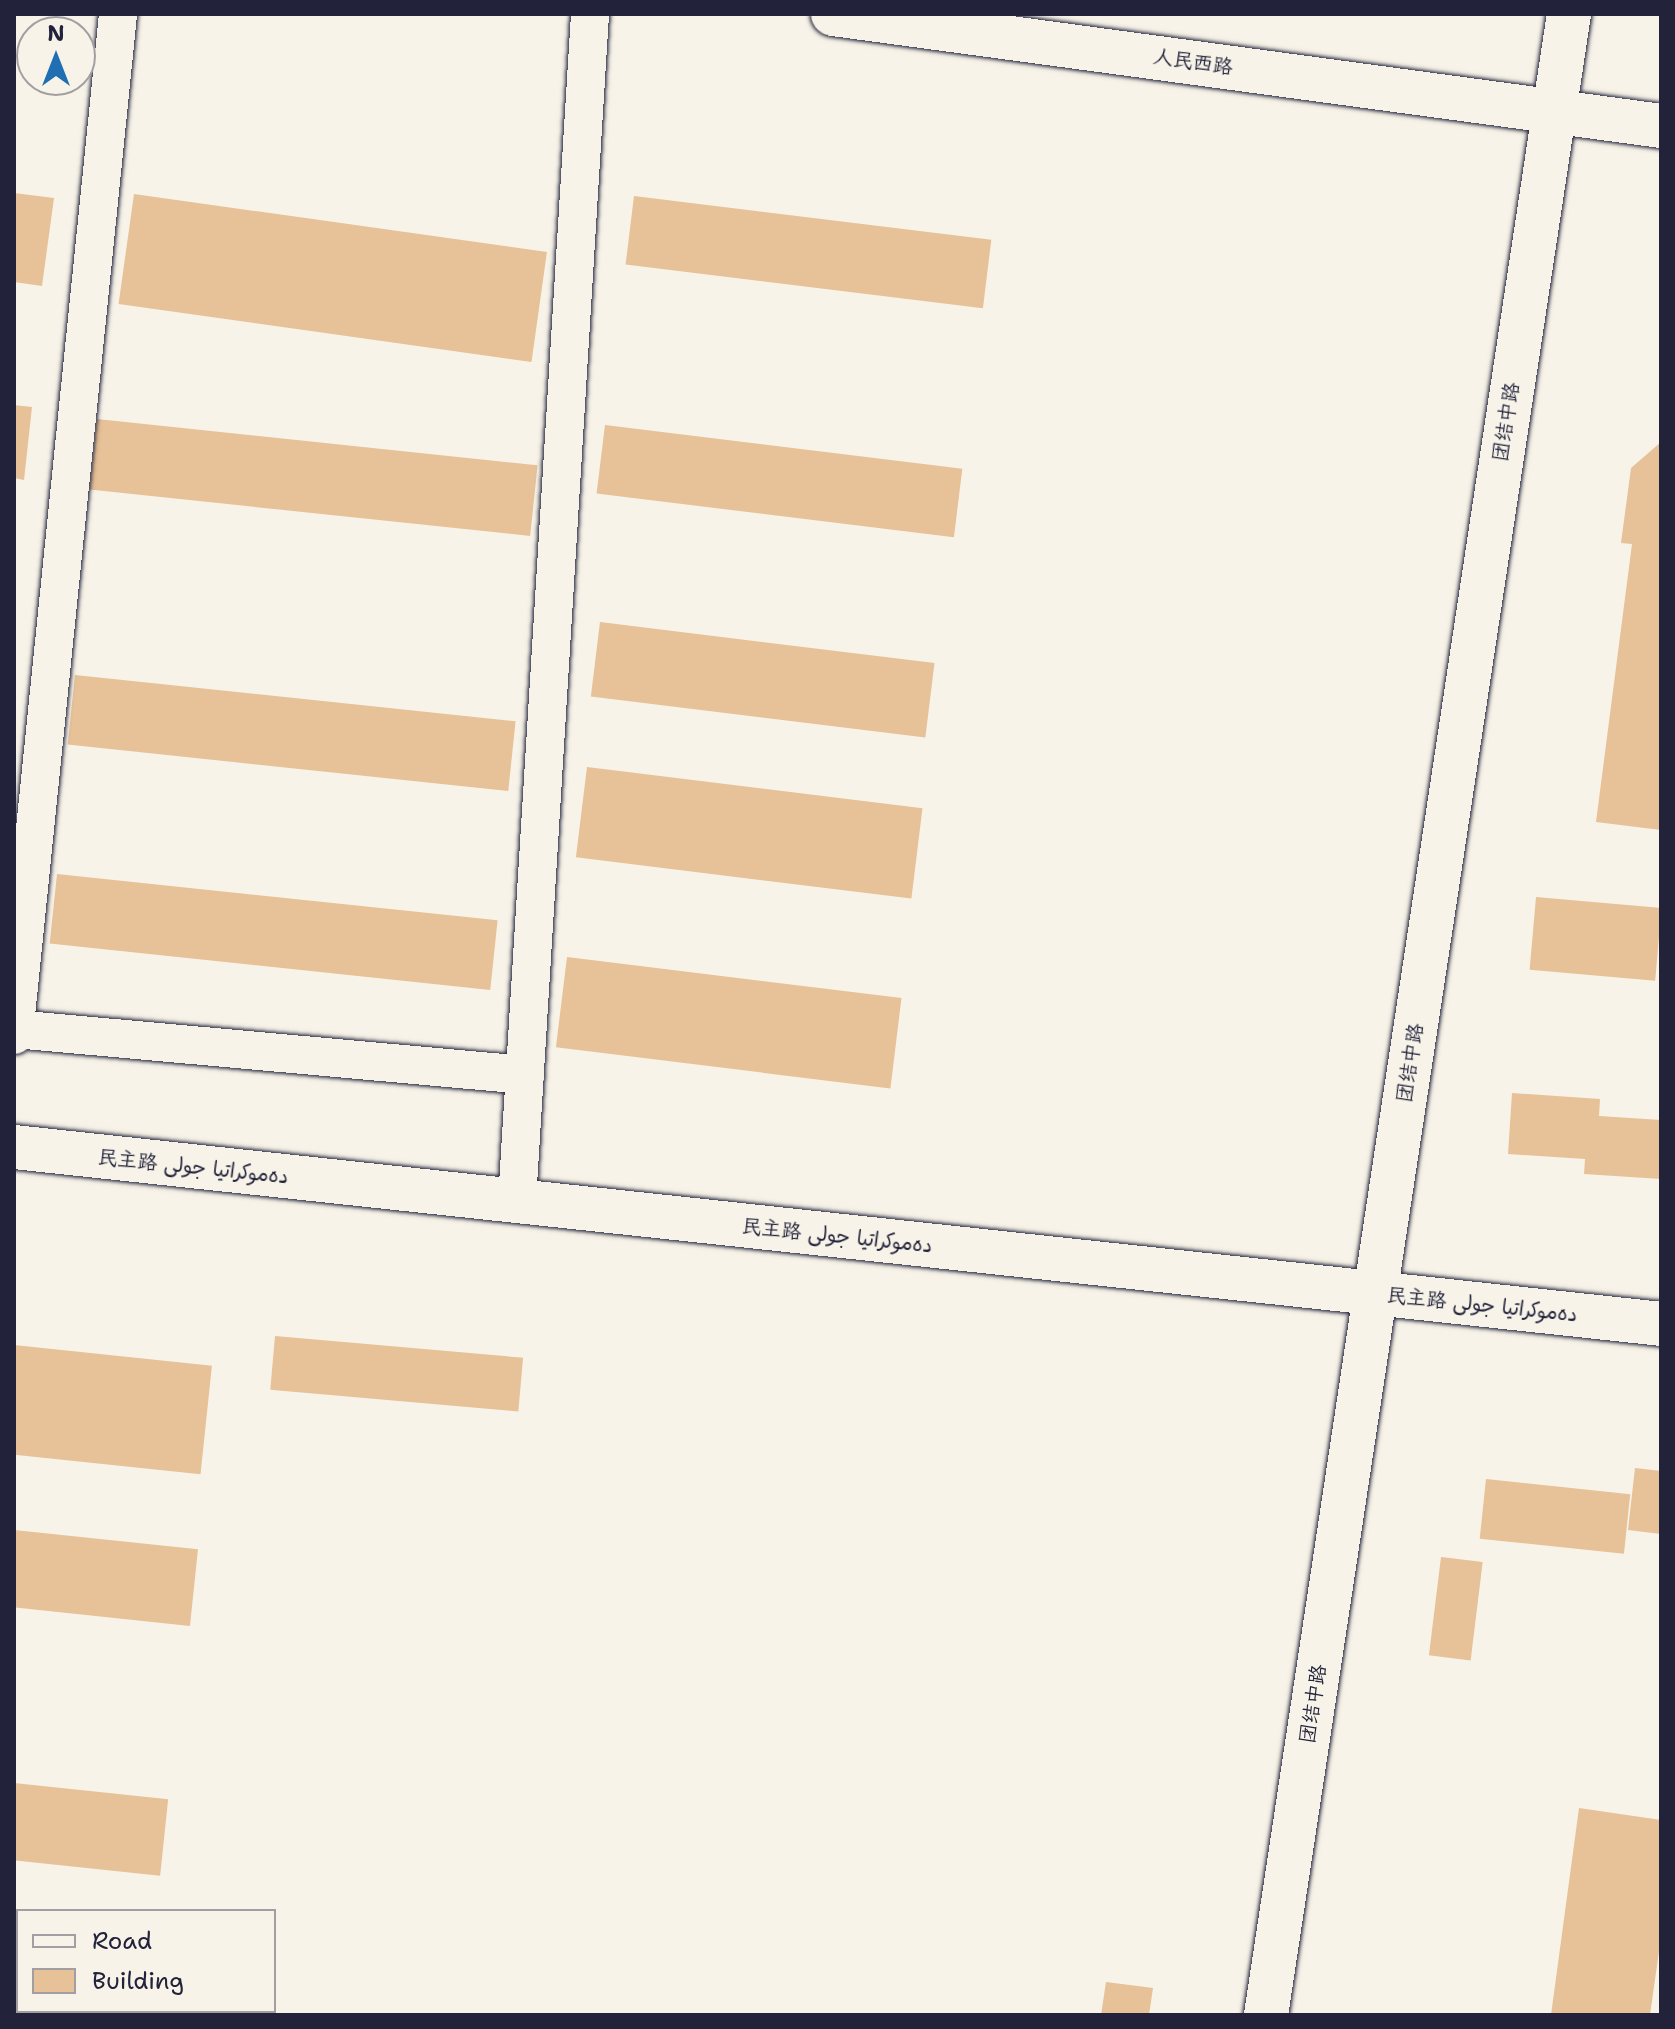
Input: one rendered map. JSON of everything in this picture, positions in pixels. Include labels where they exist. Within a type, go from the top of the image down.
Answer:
[{"type":"main road","name":"人民西路","points":[[833,14],[1661,126]]},
{"type":"main road","name":"团结中路","points":[[1266,2015],[1569,14]]},
{"type":"main road","name":"民主路 دەموكراتيا جولى","points":[[14,1147],[1661,1324]]},
{"type":"street","points":[[14,1035],[118,14]]},
{"type":"street","points":[[517,1201],[590,14]]},
{"type":"street","points":[[14,1029],[525,1075]]},
{"type":"building","points":[[14,193],[54,198],[42,286],[14,282]]},
{"type":"building","points":[[134,194],[547,252],[531,362],[119,304]]},
{"type":"building","points":[[634,196],[991,240],[983,308],[626,264]]},
{"type":"building","points":[[14,405],[32,407],[24,480],[14,478]]},
{"type":"building","points":[[97,419],[538,465],[530,536],[90,490]]},
{"type":"building","points":[[605,425],[962,469],[954,537],[597,493]]},
{"type":"building","points":[[1661,442],[1661,830],[1596,822],[1632,544],[1621,543],[1631,468]]},
{"type":"building","points":[[600,622],[934,663],[925,738],[591,696]]},
{"type":"building","points":[[75,675],[516,721],[508,791],[68,745]]},
{"type":"building","points":[[587,767],[922,808],[911,899],[576,857]]},
{"type":"building","points":[[57,874],[498,920],[490,990],[50,944]]},
{"type":"building","points":[[1536,897],[1661,908],[1655,981],[1530,970]]},
{"type":"building","points":[[567,957],[901,998],[890,1088],[556,1047]]},
{"type":"building","points":[[1512,1093],[1600,1099],[1599,1116],[1661,1120],[1661,1179],[1584,1174],[1585,1159],[1508,1154]]},
{"type":"building","points":[[275,1336],[523,1358],[518,1411],[270,1390]]},
{"type":"building","points":[[14,1345],[212,1366],[201,1474],[14,1455]]},
{"type":"building","points":[[1635,1468],[1661,1471],[1661,1534],[1628,1530]]},
{"type":"building","points":[[1486,1479],[1630,1494],[1624,1554],[1480,1539]]},
{"type":"building","points":[[14,1530],[198,1549],[190,1626],[14,1607]]},
{"type":"building","points":[[1441,1557],[1483,1562],[1471,1660],[1429,1655]]},
{"type":"building","points":[[14,1783],[168,1799],[160,1876],[14,1860]]},
{"type":"building","points":[[1579,1808],[1661,1820],[1661,1937],[1650,2015],[1551,2015]]},
{"type":"building","points":[[1106,1982],[1153,1988],[1149,2015],[1101,2015]]}]
